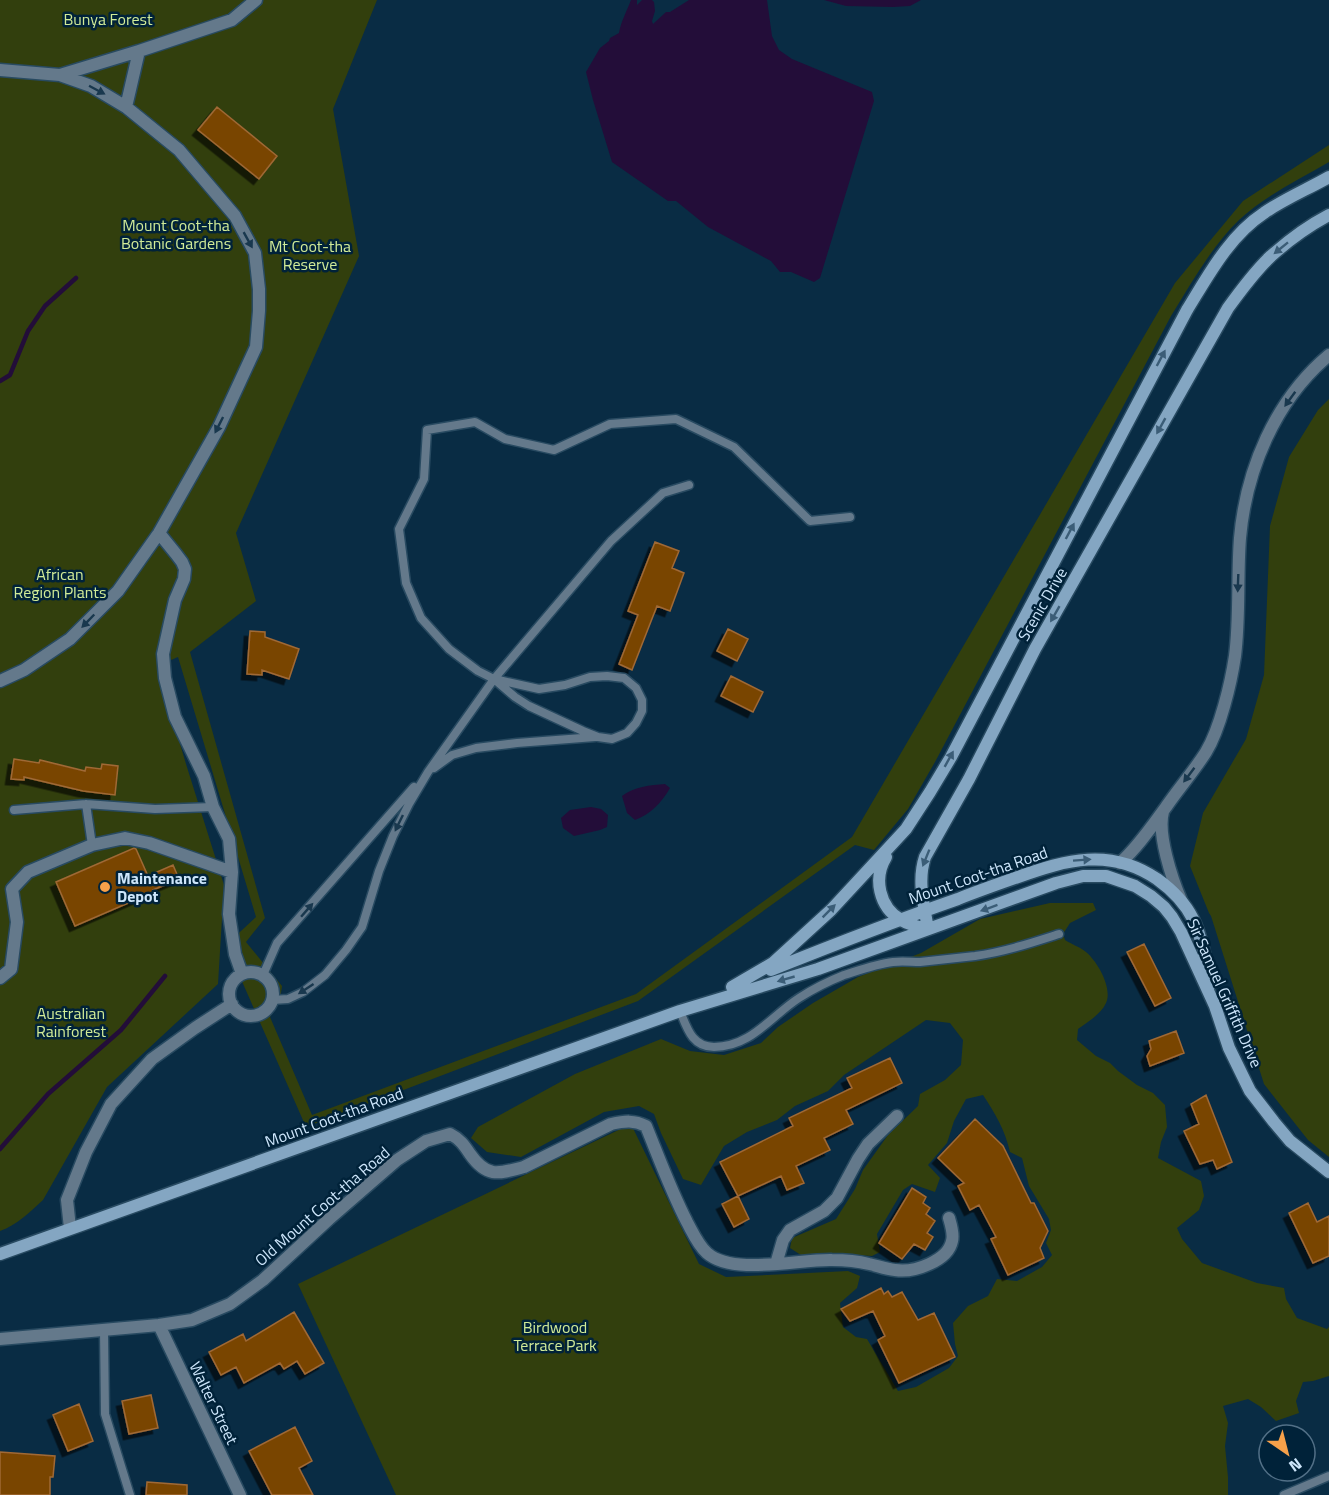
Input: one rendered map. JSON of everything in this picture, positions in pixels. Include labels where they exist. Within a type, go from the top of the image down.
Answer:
[{"type":"main road","name":"Scenic Drive","points":[[900,919],[892,913],[884,901],[879,886],[879,874],[884,860],[951,757],[1186,310],[1235,238],[1263,213],[1329,177]]},
{"type":"main road","name":"Scenic Drive","points":[[928,930],[921,890],[923,863],[973,773],[1035,649],[1228,308],[1270,258],[1294,237],[1329,215]]},
{"type":"main road","name":"Scenic Drive","points":[[732,987],[766,968],[796,943],[831,910],[906,829]]},
{"type":"main road","name":"Mount Coot-tha Road","points":[[680,1011],[732,987],[900,919],[1053,865],[1089,859],[1120,863],[1140,870],[1169,889],[1182,903],[1193,919],[1200,939],[1215,1006]]},
{"type":"main road","points":[[1102,875],[1120,863]]},
{"type":"main road","name":"Sir Samuel Griffith Drive","points":[[928,930],[1056,883],[1083,876],[1102,875],[1143,890],[1169,912],[1181,932],[1215,1006],[1229,1048],[1250,1091],[1290,1140],[1329,1172]]},
{"type":"main road","points":[[900,919],[928,930]]},
{"type":"main road","name":"Mount Coot-tha Road","points":[[0,1254],[680,1011],[798,975],[928,930]]},
{"type":"street","points":[[60,75],[232,20],[256,0]]},
{"type":"street","points":[[126,107],[139,51]]},
{"type":"street","points":[[0,70],[60,75],[91,86],[126,107],[179,150],[235,216],[255,253],[260,311],[256,347],[219,427],[159,533],[118,591],[70,639],[24,670],[0,681]]},
{"type":"street","points":[[1120,863],[1166,806],[1211,744],[1229,686],[1235,656],[1240,538],[1252,474],[1275,419],[1304,380],[1329,355]]},
{"type":"street","points":[[159,533],[183,562],[185,569],[184,579],[175,600],[163,654],[165,678],[175,717],[204,776],[213,807],[229,839],[232,872],[229,914],[235,954],[242,974]]},
{"type":"street","name":"Sir Samuel Griffith Drive","points":[[1166,806],[1162,818],[1163,838],[1182,903]]},
{"type":"street","points":[[0,978],[11,969],[17,922],[6,889],[28,872],[92,845],[125,838],[149,843],[232,872]]},
{"type":"street","points":[[256,972],[268,980],[271,986],[272,1000],[269,1006],[257,1015],[243,1014],[232,1004],[230,990],[236,978],[242,974],[256,972]]},
{"type":"street","points":[[70,1228],[68,1200],[86,1152],[111,1104],[152,1059],[232,1004]]},
{"type":"street","points":[[776,1264],[783,1240],[790,1230],[824,1211],[837,1198],[868,1144],[897,1116]]},
{"type":"street","name":"Old Mount Coot-tha Road","points":[[0,1339],[159,1326],[192,1320],[230,1304],[263,1280],[397,1160],[426,1141],[450,1134],[463,1143],[483,1169],[502,1172],[524,1167],[612,1124],[626,1120],[637,1121],[646,1126],[676,1201],[696,1240],[708,1253],[722,1262],[746,1265],[831,1259],[866,1263],[898,1271],[912,1270],[939,1258],[950,1247],[953,1238],[949,1218]]},
{"type":"street","name":"Walter Street","points":[[159,1326],[240,1495]]},
{"type":"lane","points":[[262,975],[278,943],[428,772],[452,755],[476,748],[518,742],[598,737],[612,739],[627,733],[636,723],[642,711],[642,700],[636,688],[624,678],[590,677],[566,685],[539,689],[494,679],[478,671],[448,649],[421,618],[405,583],[399,530],[424,479],[427,430],[475,422],[505,438],[554,450],[610,424],[676,419],[734,447],[810,521],[850,517]]},
{"type":"lane","points":[[272,1000],[288,999],[303,992],[325,975],[362,927],[379,871],[409,804],[428,772],[494,679],[611,541],[663,492],[689,485]]},
{"type":"lane","points":[[494,679],[515,697],[530,706],[598,737]]},
{"type":"lane","points":[[14,810],[86,804],[155,809],[213,807]]},
{"type":"lane","points":[[86,804],[92,845]]},
{"type":"lane","points":[[680,1011],[692,1038],[699,1045],[717,1047],[730,1045],[755,1034],[799,998],[844,976],[895,961],[919,962],[999,952],[1059,934]]},
{"type":"lane","points":[[104,1330],[105,1414],[130,1495]]},
{"type":"lane","points":[[1284,1495],[1329,1476]]},
{"type":"green space","name":"Mount Coot-tha Botanic Gardens","points":[[0,0],[377,0],[333,109],[359,256],[236,533],[256,601],[190,652],[265,918],[246,942],[282,986],[280,1000],[270,1017],[312,1115],[636,994],[852,837],[1175,283],[1243,201],[1329,145],[1329,162],[1249,211],[1219,242],[1202,266],[1171,316],[908,809],[874,850],[855,845],[638,1001],[306,1127],[226,945],[256,917],[178,657],[157,666],[224,885],[218,984],[107,1087],[43,1200],[18,1222],[0,1231]]},
{"type":"green space","points":[[1329,399],[1329,1157],[1308,1140],[1264,1084],[1211,916],[1190,866],[1203,813],[1246,739],[1264,675],[1270,526],[1289,457],[1318,410]]},
{"type":"green space","name":"Birdwood Terrace Park","points":[[1050,903],[1093,903],[1096,910],[1070,923],[1063,934],[1065,940],[1084,950],[1095,962],[1106,983],[1108,997],[1101,1011],[1078,1029],[1077,1040],[1137,1085],[1153,1093],[1165,1105],[1167,1127],[1158,1158],[1201,1181],[1204,1196],[1199,1210],[1177,1228],[1182,1239],[1202,1263],[1257,1283],[1284,1288],[1286,1299],[1297,1318],[1327,1329],[1329,1327],[1329,1376],[1303,1382],[1296,1401],[1299,1413],[1276,1421],[1248,1399],[1223,1406],[1228,1423],[1225,1446],[1228,1495],[396,1495],[298,1284],[631,1124],[699,1264],[726,1277],[848,1271],[860,1276],[857,1288],[840,1303],[843,1327],[856,1337],[867,1339],[898,1391],[916,1387],[949,1368],[958,1356],[953,1323],[968,1306],[988,1296],[997,1279],[1017,1281],[1042,1267],[1052,1255],[1046,1243],[1051,1230],[1049,1219],[1029,1186],[1022,1158],[1010,1152],[999,1122],[983,1095],[966,1099],[954,1121],[947,1143],[928,1165],[940,1178],[935,1192],[912,1184],[903,1190],[877,1234],[880,1252],[872,1256],[841,1254],[804,1257],[790,1248],[792,1238],[836,1219],[855,1189],[863,1170],[888,1135],[918,1106],[920,1094],[945,1080],[961,1065],[963,1040],[950,1023],[926,1020],[844,1075],[828,1091],[795,1106],[777,1120],[747,1132],[724,1146],[701,1185],[683,1179],[654,1114],[639,1106],[604,1112],[521,1157],[487,1152],[471,1138],[478,1127],[575,1074],[661,1039],[690,1051],[724,1055],[761,1043],[778,1027],[813,1003],[858,977],[921,953],[980,919]]},
{"type":"shaded area","points":[[631,0],[637,0],[637,5],[642,0],[654,2],[653,24],[666,12],[670,12],[689,0],[767,0],[772,36],[779,50],[792,59],[872,92],[874,101],[820,278],[814,282],[791,272],[780,272],[771,261],[708,227],[676,201],[668,201],[612,162],[586,72],[600,48],[619,33]]},
{"type":"shaded area","points":[[824,0],[921,0],[910,6],[893,7],[846,6]]},
{"type":"shaded area","points":[[665,784],[670,788],[660,803],[651,811],[635,820],[627,813],[622,796],[637,789]]},
{"type":"shaded area","points":[[591,807],[601,809],[608,815],[607,827],[574,836],[563,828],[561,818],[570,810]]},
{"type":"building","points":[[217,107],[277,156],[259,179],[198,130]]},
{"type":"building","points":[[655,542],[679,551],[672,568],[684,573],[670,611],[657,606],[632,670],[619,664],[638,615],[628,611]]},
{"type":"building","points":[[728,629],[748,639],[737,661],[717,651]]},
{"type":"building","points":[[250,631],[265,632],[265,637],[299,649],[289,679],[262,670],[262,675],[247,674]]},
{"type":"building","points":[[731,676],[763,692],[753,712],[721,696]]},
{"type":"building","points":[[14,759],[39,763],[40,760],[85,771],[86,767],[101,769],[102,764],[118,766],[115,795],[83,791],[24,777],[24,780],[11,779]]},
{"type":"building","name":"Maintenance Depot","points":[[134,848],[148,876],[173,865],[179,879],[75,926],[56,882]]},
{"type":"building","points":[[1144,944],[1171,998],[1155,1006],[1127,952]]},
{"type":"building","points":[[1176,1031],[1184,1053],[1150,1066],[1147,1056],[1151,1049],[1149,1041]]},
{"type":"building","points":[[890,1058],[902,1083],[846,1110],[853,1124],[824,1138],[830,1150],[796,1166],[804,1183],[787,1190],[781,1176],[738,1196],[720,1162],[793,1126],[789,1118],[852,1088],[847,1078]]},
{"type":"building","points":[[1206,1095],[1232,1162],[1217,1169],[1213,1160],[1200,1164],[1184,1131],[1199,1124],[1191,1104]]},
{"type":"building","points":[[975,1119],[1003,1146],[1031,1203],[1034,1203],[1048,1231],[1040,1248],[1044,1258],[1008,1275],[991,1239],[996,1237],[979,1205],[970,1210],[958,1186],[964,1183],[938,1158]]},
{"type":"building","points":[[912,1188],[926,1197],[923,1203],[930,1208],[926,1214],[935,1221],[927,1233],[933,1237],[925,1250],[914,1244],[902,1259],[879,1243]]},
{"type":"building","points":[[738,1196],[749,1219],[734,1227],[722,1204]]},
{"type":"building","points":[[1308,1203],[1317,1222],[1329,1216],[1329,1256],[1313,1263],[1289,1213]]},
{"type":"building","points":[[881,1288],[884,1294],[888,1291],[892,1297],[902,1292],[918,1320],[934,1313],[955,1357],[899,1383],[878,1340],[885,1336],[873,1311],[850,1321],[841,1309]]},
{"type":"building","points":[[294,1312],[324,1363],[305,1374],[297,1361],[284,1369],[280,1363],[244,1383],[236,1367],[221,1375],[209,1352],[243,1334],[246,1341]]},
{"type":"building","points":[[151,1395],[158,1428],[129,1434],[122,1401]]},
{"type":"building","points":[[79,1404],[93,1441],[68,1451],[53,1415]]},
{"type":"building","points":[[295,1427],[312,1461],[299,1468],[313,1495],[272,1495],[249,1451]]},
{"type":"building","points":[[0,1452],[55,1456],[53,1477],[50,1477],[50,1495],[0,1495]]},
{"type":"building","points":[[147,1482],[187,1485],[187,1495],[146,1495]]},
{"type":"waterway","points":[[0,381],[10,375],[28,331],[45,306],[76,278]]},
{"type":"waterway","points":[[0,1149],[48,1094],[121,1030],[165,976]]},
{"type":"place","name":"Maintenance Depot","points":[[105,887]]},
{"type":"park label","name":"Bunya Forest","points":[[108,19]]},
{"type":"park label","name":"Mt Coot-tha Reserve","points":[[310,255]]},
{"type":"park label","name":"African Region Plants","points":[[60,583]]},
{"type":"park label","name":"Australian Rainforest","points":[[71,1022]]}]
